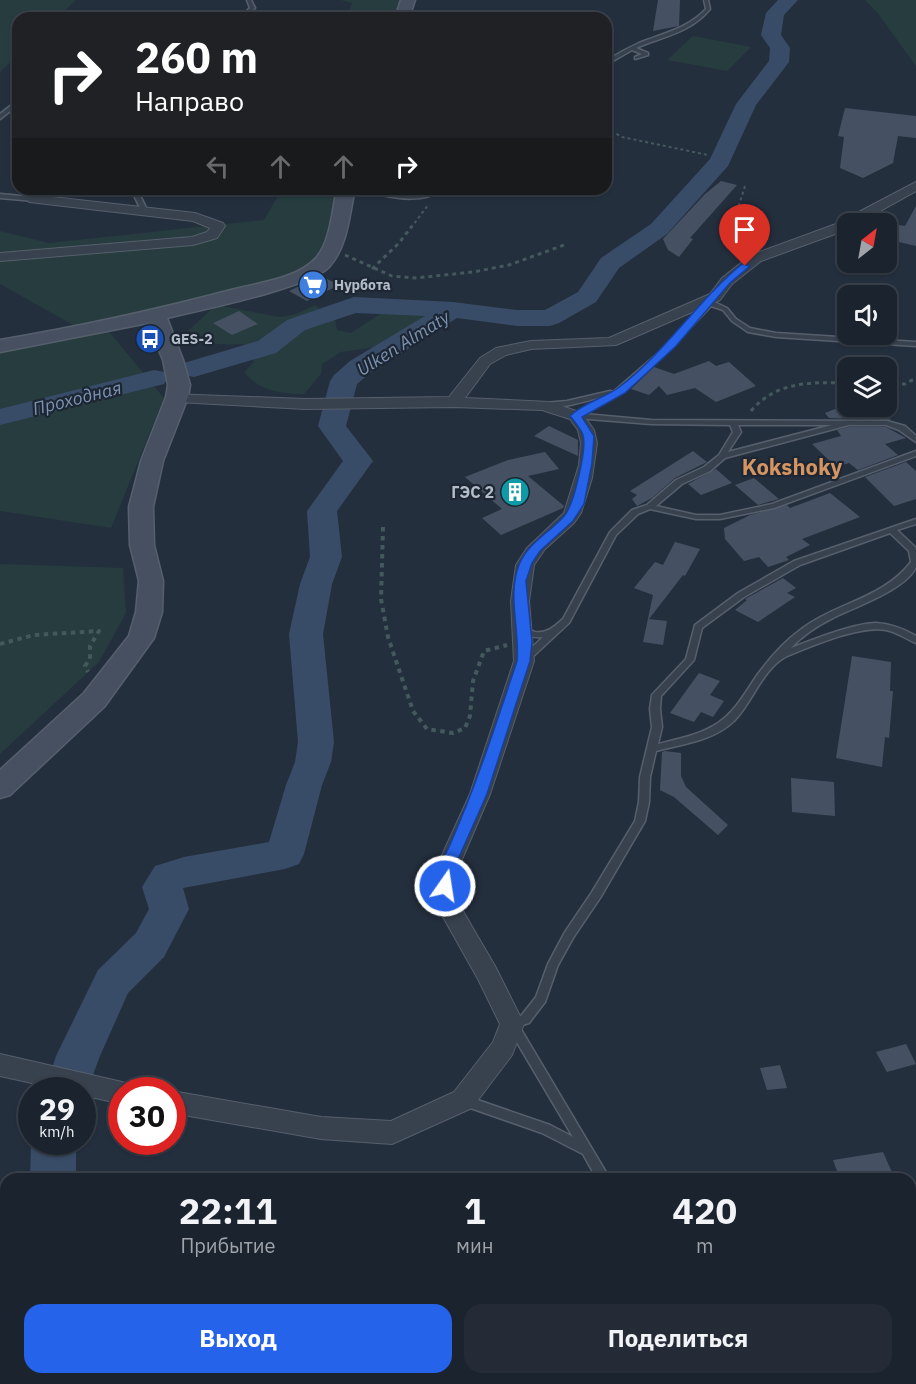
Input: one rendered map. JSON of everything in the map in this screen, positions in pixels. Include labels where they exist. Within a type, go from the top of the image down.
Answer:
[{"type":"street","points":[[454,402],[485,361],[501,351],[531,345],[611,342],[712,300],[727,281],[756,258],[841,227],[916,186]]},
{"type":"street","points":[[0,257],[193,241],[212,235],[218,226],[195,217],[145,212],[44,195]]},
{"type":"street","points":[[0,346],[86,332],[156,316],[287,280],[322,263],[331,247],[344,195]]},
{"type":"street","points":[[0,787],[94,700],[141,638],[149,612],[150,581],[142,545],[141,507],[152,460],[178,391],[173,360],[156,316]]},
{"type":"street","points":[[178,391],[305,404],[454,402],[544,405],[576,416],[588,436],[587,463],[578,504],[568,518],[536,548],[526,563],[520,581],[524,644],[480,794],[448,864],[445,886],[453,915],[487,973],[512,1024],[503,1048],[463,1100],[392,1133],[321,1128],[186,1104]]},
{"type":"street","points":[[0,1065],[108,1090]]},
{"type":"lane","points":[[248,12],[253,8],[249,0]]},
{"type":"lane","points":[[612,60],[632,48],[686,30],[708,9],[706,0]]},
{"type":"lane","points":[[632,48],[646,54],[637,58]]},
{"type":"lane","points":[[0,117],[12,107]]},
{"type":"lane","points":[[0,196],[19,195]]},
{"type":"lane","points":[[137,195],[145,212]]},
{"type":"lane","points":[[394,195],[429,196]]},
{"type":"lane","points":[[576,416],[621,390],[672,344],[712,300],[748,330],[776,335],[916,344]]},
{"type":"lane","points":[[544,405],[567,403],[621,390]]},
{"type":"lane","points":[[576,416],[651,422],[887,423],[902,428],[916,440]]},
{"type":"lane","points":[[524,644],[558,630],[566,621],[613,534],[635,512],[651,507],[679,482],[707,469],[723,456],[736,432],[733,422]]},
{"type":"lane","points":[[723,456],[852,422]]},
{"type":"lane","points":[[651,507],[696,517],[720,518],[774,506],[916,453]]},
{"type":"lane","points":[[600,1173],[512,1024],[525,1020],[541,999],[553,964],[569,935],[640,821],[651,749],[657,727],[655,709],[657,695],[690,660],[698,627],[741,595],[797,563],[916,521]]},
{"type":"lane","points":[[651,749],[705,735],[723,725],[736,715],[757,680],[792,639],[819,621],[883,591],[907,575],[915,562],[913,550],[891,529]]},
{"type":"lane","points":[[780,655],[871,626],[903,631],[916,640]]},
{"type":"lane","points":[[524,644],[531,635],[541,636],[558,630]]},
{"type":"lane","points":[[463,1100],[546,1129],[586,1150]]},
{"type":"path","points":[[612,131],[622,137],[708,155]]},
{"type":"path","points":[[746,186],[739,205],[752,231],[756,258]]},
{"type":"path","points":[[372,268],[399,243],[430,202],[429,196]]},
{"type":"path","points":[[331,247],[392,276],[415,278],[473,272],[509,265],[567,244]]},
{"type":"path","points":[[897,384],[905,384],[916,378]]},
{"type":"path","points":[[745,422],[753,407],[764,396],[778,390],[797,385],[837,383]]},
{"type":"path","points":[[383,527],[381,599],[388,637],[413,711],[428,729],[453,733],[465,728],[470,717],[472,681],[484,651],[495,646],[524,644]]},
{"type":"path","points":[[0,644],[34,635],[99,631],[90,646],[90,659],[85,666],[90,676],[120,665]]},
{"type":"green space","points":[[0,0],[76,0],[63,12],[12,12],[12,61],[0,72]]},
{"type":"green space","points":[[341,0],[408,0],[404,12],[349,12],[352,3]]},
{"type":"green space","points":[[865,0],[916,0],[916,66],[877,12]]},
{"type":"green space","points":[[693,36],[751,47],[727,71],[667,60]]},
{"type":"green space","points":[[279,195],[344,195],[331,247],[313,269],[106,328],[164,398],[111,528],[0,511],[0,345],[84,331],[0,284],[0,231],[49,243],[264,220]]},
{"type":"green space","points":[[216,305],[280,317],[296,314],[315,305],[335,320],[337,330],[351,333],[386,310],[425,315],[423,321],[376,347],[341,352],[322,364],[321,374],[304,394],[295,394],[271,390],[250,378],[244,372],[254,362],[243,344],[207,342],[189,330]]},
{"type":"green space","points":[[0,564],[123,568],[126,613],[99,662],[0,754]]},
{"type":"building","points":[[658,0],[680,0],[679,26],[653,31]]},
{"type":"building","points":[[845,108],[916,116],[916,138],[898,136],[893,163],[863,178],[840,168],[844,137],[838,136]]},
{"type":"building","points":[[721,181],[737,185],[690,238],[693,239],[679,257],[668,250],[663,239],[705,194]]},
{"type":"building","points":[[916,206],[916,246],[897,242],[897,225],[905,226]]},
{"type":"building","points":[[321,276],[339,285],[307,301],[289,291]]},
{"type":"building","points":[[239,311],[258,324],[232,335],[213,323]]},
{"type":"building","points":[[709,361],[716,366],[729,362],[756,386],[716,402],[695,388],[667,395],[659,386],[649,395],[631,389],[654,367],[674,374]]},
{"type":"building","points":[[837,408],[837,417],[888,417],[891,420],[829,418],[825,413]]},
{"type":"building","points":[[549,426],[578,440],[578,456],[534,436]]},
{"type":"building","points":[[849,427],[886,427],[906,438],[885,444],[898,455],[858,470],[849,463],[836,467],[812,444],[841,436],[837,430]]},
{"type":"building","points":[[693,451],[707,462],[675,478],[652,498],[637,506],[632,499],[637,495],[630,491]]},
{"type":"building","name":"ГЭС 2","points":[[545,452],[559,469],[528,476],[564,506],[563,508],[501,535],[482,518],[502,509],[465,477],[508,460]]},
{"type":"building","points":[[906,462],[916,471],[916,499],[894,506],[865,477]]},
{"type":"building","points":[[716,469],[732,483],[701,495],[688,484]]},
{"type":"building","points":[[754,478],[779,499],[758,505],[735,485]]},
{"type":"building","points":[[830,493],[860,517],[802,539],[810,545],[786,557],[789,560],[768,567],[759,557],[744,561],[725,539],[724,528],[750,515],[787,505],[790,508]]},
{"type":"building","points":[[675,542],[700,549],[685,576],[683,575],[649,619],[667,621],[663,645],[643,642],[653,595],[634,588],[655,562],[663,565]]},
{"type":"building","points":[[783,578],[796,588],[787,593],[795,597],[758,622],[735,610],[747,600],[745,599]]},
{"type":"building","points":[[852,656],[891,662],[890,691],[893,691],[889,738],[885,737],[882,767],[836,758]]},
{"type":"building","points":[[699,673],[720,681],[710,695],[724,701],[713,717],[701,712],[694,722],[670,713]]},
{"type":"building","points":[[662,752],[681,753],[681,776],[686,787],[728,825],[718,835],[674,797],[660,790]]},
{"type":"building","points":[[791,778],[834,782],[835,816],[792,812]]},
{"type":"building","points":[[906,1044],[916,1064],[887,1072],[876,1052]]},
{"type":"building","points":[[780,1065],[787,1088],[767,1090],[760,1068]]},
{"type":"building","points":[[883,1152],[892,1173],[838,1173],[833,1160]]},
{"type":"waterway","name":"Ulken Almaty","points":[[453,310],[517,318],[550,318],[587,297],[610,263],[659,229],[720,161],[746,104],[779,62],[780,48],[771,35],[775,13],[789,0]]},
{"type":"waterway","name":"Проходная","points":[[194,369],[267,347],[296,325],[354,305],[453,310]]},
{"type":"waterway","name":"Ulken Almaty","points":[[71,1077],[78,1056],[113,982],[150,945],[169,909],[162,887],[169,877],[184,872],[285,854],[304,785],[313,762],[316,742],[306,634],[316,584],[326,557],[322,511],[358,461],[332,426],[344,381],[360,367],[453,310]]},
{"type":"waterway","name":"Проходная","points":[[0,417],[154,378]]},
{"type":"waterway","name":"Ulken Almaty","points":[[53,1173],[54,1155]]},
{"type":"place","name":"Нурбота","points":[[313,285]]},
{"type":"place","name":"GES-2","points":[[150,339]]},
{"type":"place","name":"ГЭС 2","points":[[515,492]]},
{"type":"district","name":"Kokshoky","points":[[792,466]]},
{"type":"route","points":[[445,886],[448,864],[480,794],[524,661],[525,642],[520,581],[526,563],[536,548],[568,518],[578,504],[587,463],[588,436],[576,416],[621,390],[672,344],[727,281],[745,266]]}]
